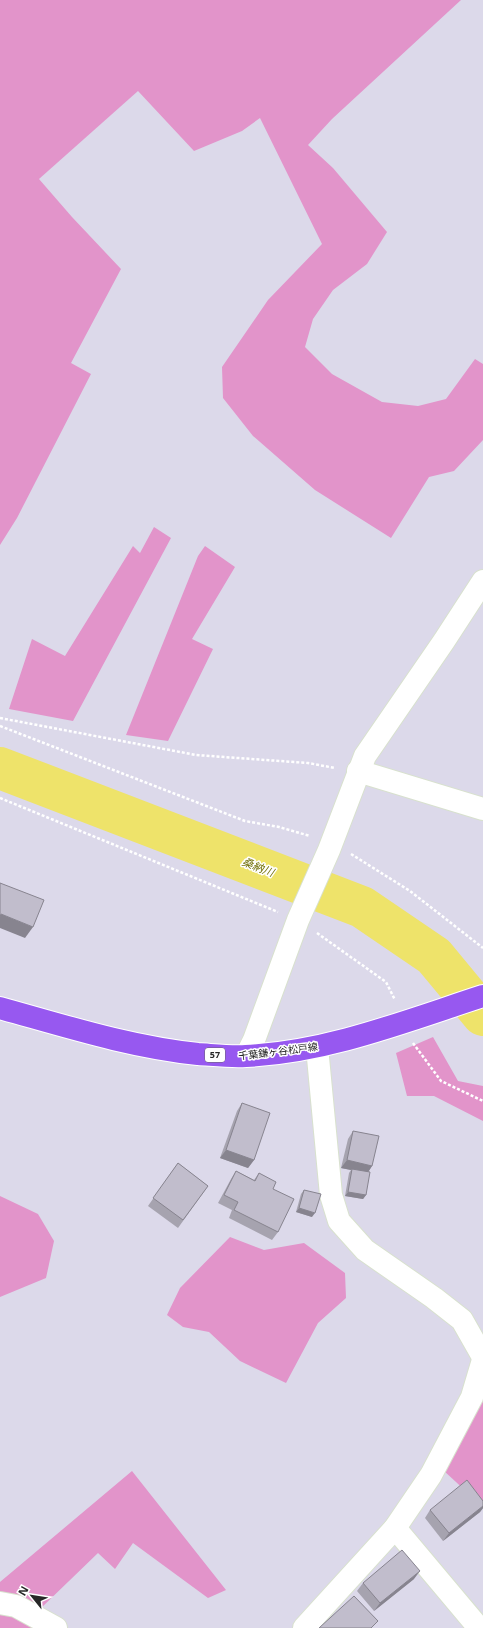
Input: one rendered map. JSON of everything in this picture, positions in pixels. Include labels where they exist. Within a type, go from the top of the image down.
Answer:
[{"type":"main road","name":"千葉鎌ヶ谷松戸線","points":[[0,1008],[122,1042],[177,1052],[246,1056],[317,1048],[483,996]]},
{"type":"street","points":[[246,1056],[254,1040],[298,920],[330,847],[364,756],[436,654],[483,581]]},
{"type":"street","points":[[358,771],[483,809]]},
{"type":"street","points":[[317,1048],[330,1195],[339,1221],[365,1250],[434,1298],[473,1322],[483,1357]]},
{"type":"street","points":[[304,1628],[395,1528],[431,1475],[472,1398],[483,1360]]},
{"type":"street","points":[[395,1528],[479,1628]]},
{"type":"street","points":[[0,1603],[16,1606],[56,1628]]},
{"type":"path","points":[[0,718],[196,755],[308,763],[358,771]]},
{"type":"path","points":[[0,726],[245,821],[280,827],[361,859],[410,891],[483,948]]},
{"type":"path","points":[[0,798],[298,920],[386,982],[402,1012],[403,1022],[412,1042],[441,1081],[483,1101]]},
{"type":"shaded area","points":[[0,0],[461,0],[332,119],[308,145],[333,168],[387,232],[367,264],[333,290],[313,319],[305,347],[332,374],[382,402],[418,406],[446,399],[475,359],[483,364],[483,440],[454,471],[429,477],[391,538],[315,490],[253,436],[223,398],[222,367],[268,300],[322,244],[260,118],[242,131],[194,151],[138,91],[39,179],[121,269],[71,363],[91,374],[17,518],[0,545]]},
{"type":"shaded area","points":[[154,527],[171,538],[73,721],[9,709],[32,639],[65,656],[133,546],[140,553]]},
{"type":"shaded area","points":[[205,546],[235,567],[192,639],[213,649],[168,741],[126,735],[198,556]]},
{"type":"shaded area","points":[[433,1037],[458,1081],[483,1086],[483,1121],[434,1096],[407,1096],[396,1053]]},
{"type":"shaded area","points":[[0,1196],[38,1214],[54,1241],[46,1278],[0,1297]]},
{"type":"shaded area","points":[[230,1237],[264,1250],[304,1243],[345,1273],[346,1298],[318,1323],[286,1383],[240,1361],[209,1332],[183,1327],[167,1315],[180,1288]]},
{"type":"shaded area","points":[[483,1394],[483,1507],[443,1470]]},
{"type":"shaded area","points":[[132,1471],[226,1590],[208,1598],[133,1543],[115,1569],[98,1553],[40,1609],[44,1628],[0,1628],[0,1582]]},
{"type":"building","points":[[0,883],[44,900],[33,927],[1,914],[0,917]]},
{"type":"building","points":[[242,1103],[270,1113],[254,1160],[226,1150]]},
{"type":"building","points":[[353,1131],[379,1136],[372,1166],[347,1160]]},
{"type":"building","points":[[178,1163],[208,1186],[183,1220],[153,1198]]},
{"type":"building","points":[[352,1169],[370,1172],[366,1195],[348,1192]]},
{"type":"building","points":[[236,1171],[255,1181],[259,1173],[276,1182],[273,1189],[294,1199],[278,1232],[234,1210],[238,1202],[224,1195]]},
{"type":"building","points":[[304,1190],[321,1194],[315,1213],[299,1208]]},
{"type":"building","points":[[467,1480],[483,1501],[483,1506],[449,1533],[430,1510]]},
{"type":"building","points":[[402,1550],[420,1571],[380,1603],[363,1583]]},
{"type":"building","points":[[354,1596],[378,1621],[371,1628],[319,1628]]},
{"type":"waterway","name":"桑納川","points":[[0,768],[362,907],[434,956],[483,1015]]}]
